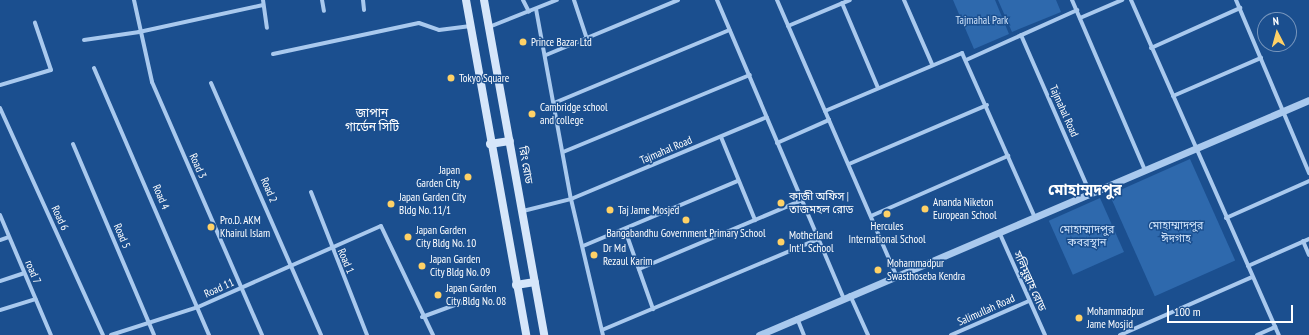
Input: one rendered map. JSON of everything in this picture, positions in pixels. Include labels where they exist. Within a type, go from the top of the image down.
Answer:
[{"type":"main road","points":[[466,0],[490,144],[526,335]]},
{"type":"main road","name":"রিং রোড","points":[[484,0],[544,335]]},
{"type":"main road","points":[[490,144],[510,141]]},
{"type":"main road","points":[[516,285],[534,282]]},
{"type":"street","name":"Road 3","points":[[134,0],[139,32],[152,82],[262,335]]},
{"type":"street","points":[[322,0],[324,11]]},
{"type":"street","points":[[363,0],[364,10]]},
{"type":"street","points":[[523,0],[529,12]]},
{"type":"street","points":[[489,27],[557,0]]},
{"type":"street","points":[[574,0],[587,38]]},
{"type":"street","points":[[546,55],[678,0]]},
{"type":"street","points":[[718,0],[729,30],[750,75],[819,240],[846,296],[868,335]]},
{"type":"street","points":[[777,0],[896,274]]},
{"type":"street","points":[[788,26],[850,0]]},
{"type":"street","points":[[904,0],[932,64]]},
{"type":"street","points":[[1072,0],[1145,171]]},
{"type":"street","points":[[1080,18],[1122,0]]},
{"type":"street","points":[[1130,0],[1173,96],[1195,150],[1279,335]]},
{"type":"street","points":[[1236,0],[1309,172]]},
{"type":"street","points":[[84,40],[139,32],[263,2],[267,28]]},
{"type":"street","points":[[842,3],[878,88]]},
{"type":"street","points":[[1151,48],[1240,8]]},
{"type":"street","points":[[536,9],[546,55],[571,199],[603,333],[653,309],[819,240]]},
{"type":"street","points":[[966,60],[1077,10]]},
{"type":"street","points":[[0,84],[51,70],[35,23]]},
{"type":"street","points":[[273,54],[419,23],[439,30],[471,26]]},
{"type":"street","points":[[554,103],[729,30]]},
{"type":"street","name":"Tajmahal Road","points":[[1021,35],[1090,193]]},
{"type":"street","points":[[825,111],[962,52],[987,105],[1035,218]]},
{"type":"street","points":[[1173,96],[1261,58]]},
{"type":"street","name":"Road 4","points":[[94,68],[210,335]]},
{"type":"street","points":[[563,152],[750,75]]},
{"type":"street","name":"Road 2","points":[[211,83],[219,97],[321,335]]},
{"type":"street","points":[[759,335],[896,274],[1000,234],[1090,193],[1283,113],[1309,100]]},
{"type":"street","points":[[849,164],[987,105]]},
{"type":"street","name":"Road 6","points":[[0,108],[103,335]]},
{"type":"street","name":"Tajmahal Road","points":[[523,211],[571,199],[767,117]]},
{"type":"street","points":[[777,142],[829,120]]},
{"type":"street","points":[[720,137],[755,220]]},
{"type":"street","name":"Road 5","points":[[73,144],[154,335]]},
{"type":"street","points":[[871,216],[1008,156]]},
{"type":"street","points":[[582,246],[625,230],[738,181]]},
{"type":"street","points":[[1226,218],[1309,181]]},
{"type":"street","name":"Road 1","points":[[311,192],[330,248],[367,335]]},
{"type":"street","points":[[639,269],[802,200]]},
{"type":"street","name":"road 7","points":[[0,215],[51,335]]},
{"type":"street","name":"Road 11","points":[[111,335],[149,325],[198,307],[381,226],[422,317]]},
{"type":"street","points":[[625,230],[653,309]]},
{"type":"street","name":"সলিমুল্লাহ রোড","points":[[1000,234],[1045,335]]},
{"type":"street","points":[[0,240],[9,237]]},
{"type":"street","points":[[1248,266],[1309,239]]},
{"type":"street","points":[[1303,241],[1309,254]]},
{"type":"street","points":[[0,281],[24,273]]},
{"type":"street","points":[[1120,335],[1252,277]]},
{"type":"street","points":[[0,310],[35,299]]},
{"type":"street","name":"Salimullah Road","points":[[951,335],[1029,300]]},
{"type":"street","points":[[433,335],[422,317],[463,302]]},
{"type":"street","points":[[797,318],[804,335]]},
{"type":"street","points":[[1257,335],[1275,327]]},
{"type":"green space","name":"Tajmahal Park","points":[[953,0],[995,0],[1009,34],[974,49]]},
{"type":"green space","points":[[998,0],[1056,0],[1061,12],[1012,32]]},
{"type":"green space","name":"মোহাম্মাদপুর ঈদগাহ","points":[[1190,159],[1235,260],[1155,296],[1110,195]]},
{"type":"green space","name":"মোহাম্মাদপুর কবরস্থান","points":[[1100,198],[1124,252],[1073,275],[1049,221]]},
{"type":"place","name":"Prince Bazar Ltd","points":[[523,42]]},
{"type":"place","name":"Tokyo Square","points":[[451,78]]},
{"type":"place","name":"Cambridge school and college","points":[[532,114]]},
{"type":"place","name":"Japan Garden City","points":[[468,177]]},
{"type":"place","name":"কাজী অফিস | তাজমহল রোড","points":[[781,203]]},
{"type":"place","name":"Japan Garden City Bldg No. 11/1","points":[[391,204]]},
{"type":"place","name":"Ananda Niketon European School","points":[[925,209]]},
{"type":"place","name":"Taj Jame Mosjed","points":[[610,210]]},
{"type":"place","name":"Hercules International School","points":[[887,214]]},
{"type":"place","name":"Bangabandhu Government Primary School","points":[[686,220]]},
{"type":"place","name":"Pro.D. AKM Khairul Islam","points":[[211,227]]},
{"type":"place","name":"Japan Garden City Bldg No. 10","points":[[408,237]]},
{"type":"place","name":"Motherland Int'L School","points":[[781,242]]},
{"type":"place","name":"Dr Md Rezaul Karim","points":[[594,255]]},
{"type":"place","name":"Japan Garden City Bldg No. 09","points":[[422,266]]},
{"type":"place","name":"Mohammadpur Swasthoseba Kendra","points":[[878,270]]},
{"type":"place","name":"Japan Garden City Bldg No. 08","points":[[438,295]]},
{"type":"place","name":"Mohammadpur Jame Mosjid","points":[[1079,318]]},
{"type":"district","name":"জাপান গার্ডেন সিটি","points":[[372,120]]},
{"type":"district","name":"মোহাম্মদপুর","points":[[1085,190]]}]
